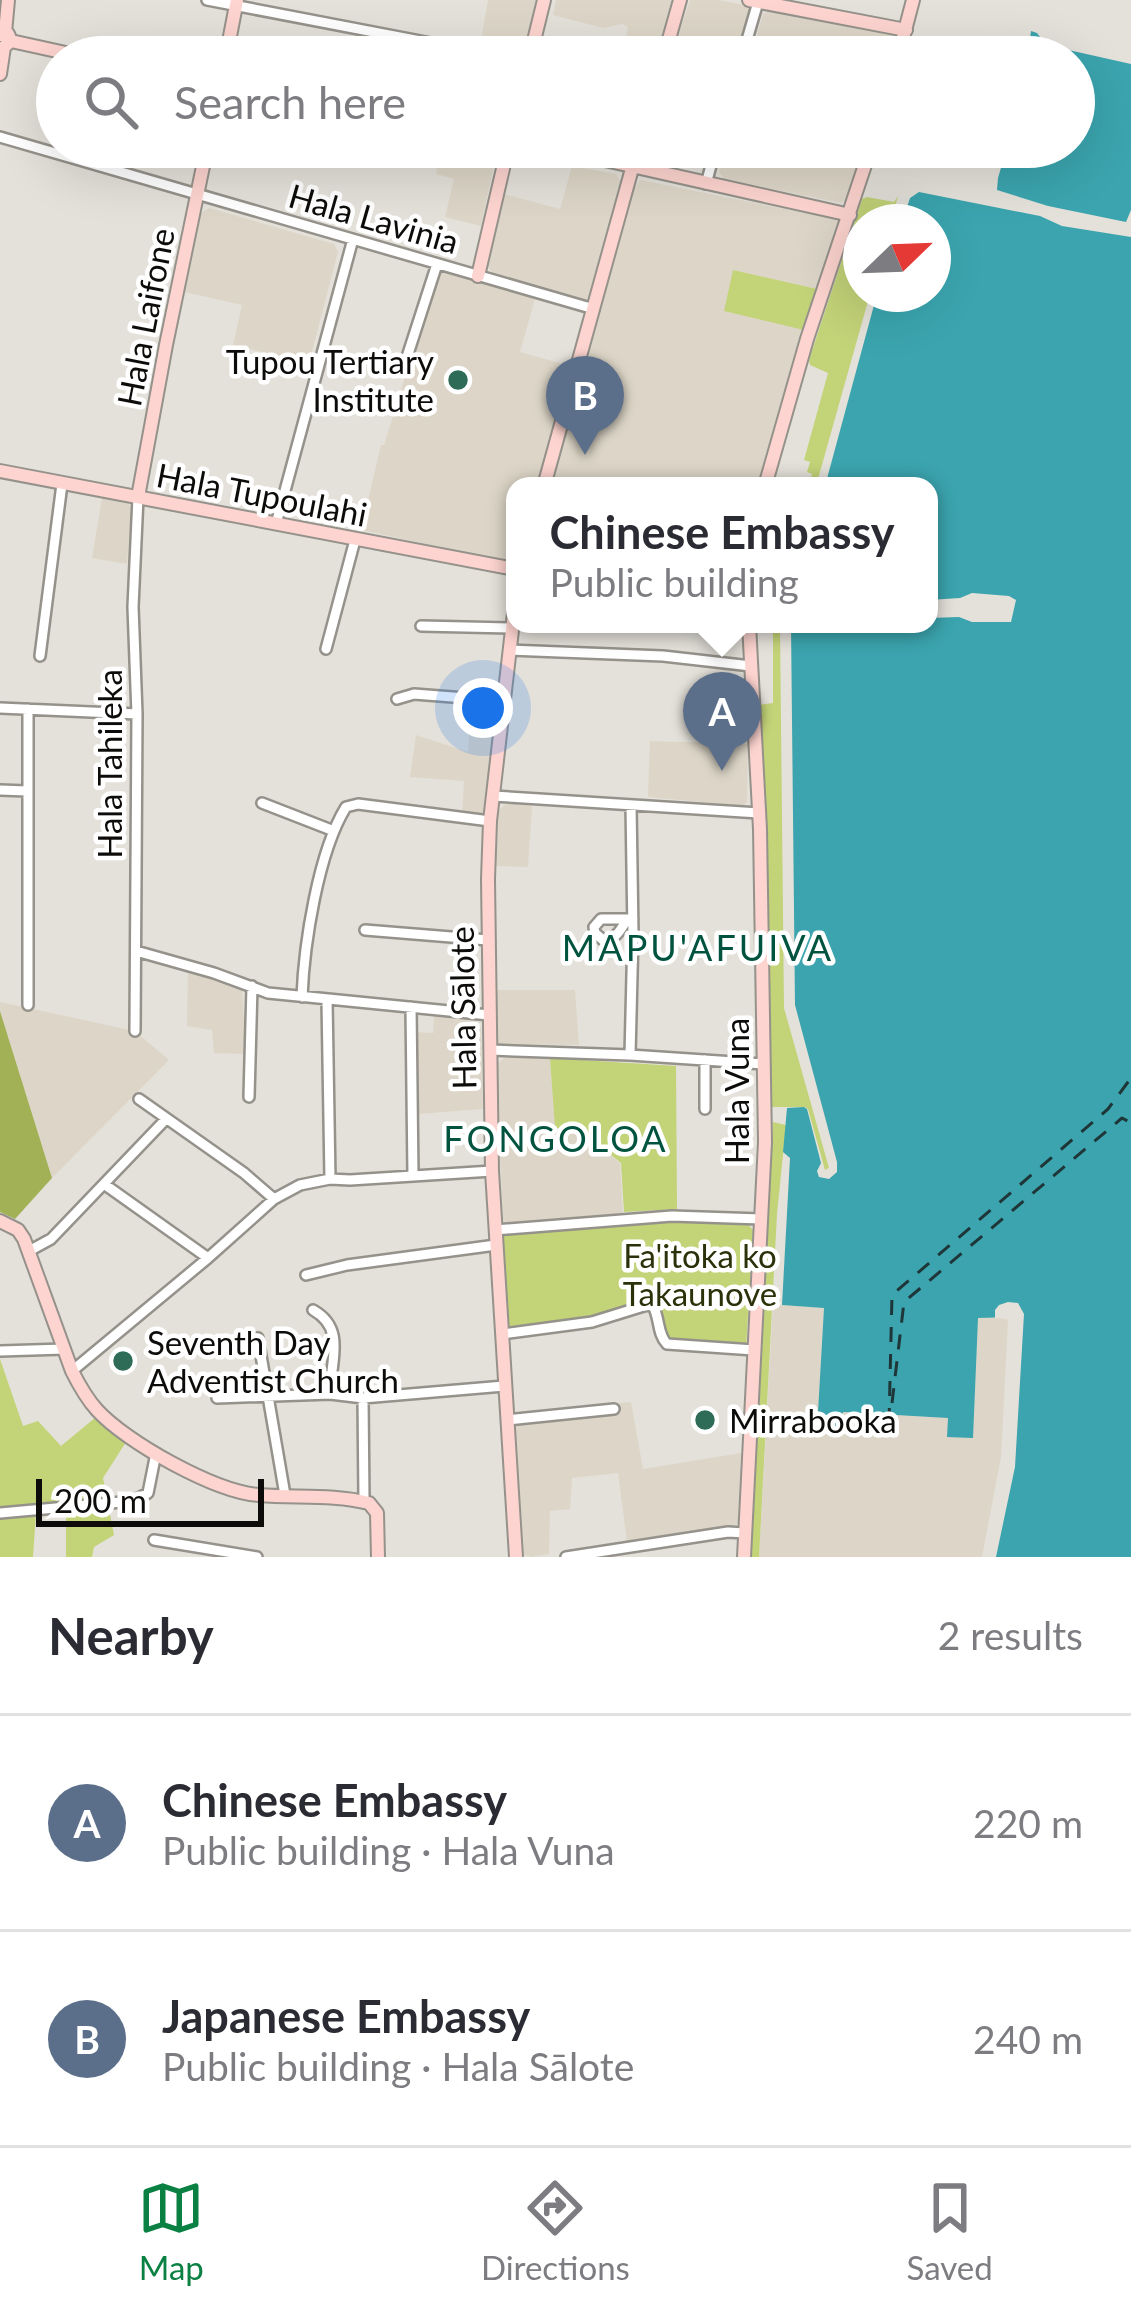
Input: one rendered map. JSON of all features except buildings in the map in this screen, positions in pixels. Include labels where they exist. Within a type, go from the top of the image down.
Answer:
[{"type":"main road","points":[[0,74],[8,0]]},
{"type":"main road","points":[[535,36],[544,0]]},
{"type":"main road","points":[[670,36],[680,0]]},
{"type":"main road","points":[[904,36],[913,0]]},
{"type":"main road","points":[[753,1],[906,30]]},
{"type":"main road","points":[[230,36],[237,3]]},
{"type":"main road","points":[[4,40],[36,47]]},
{"type":"main road","name":"Hala Laifone","points":[[138,497],[203,168]]},
{"type":"main road","points":[[478,276],[503,168]]},
{"type":"main road","points":[[547,477],[631,168]]},
{"type":"main road","points":[[640,168],[843,213]]},
{"type":"main road","points":[[854,204],[865,168]]},
{"type":"main road","points":[[768,477],[843,235]]},
{"type":"main road","name":"Hala Tupoulahi","points":[[0,471],[506,566]]},
{"type":"main road","name":"Hala Sālote","points":[[511,633],[490,820],[488,940],[495,1238],[516,1557]]},
{"type":"main road","name":"Hala Vuna","points":[[744,1557],[765,1142],[759,813],[749,633]]},
{"type":"main road","points":[[0,1222],[18,1230],[72,1371],[82,1391],[112,1425],[156,1454],[235,1490],[364,1501],[377,1513],[378,1557]]},
{"type":"street","points":[[207,0],[401,36]]},
{"type":"street","points":[[746,36],[753,1]]},
{"type":"street","name":"Hala Lavinia","points":[[0,137],[36,148]]},
{"type":"street","name":"Hala Lavinia","points":[[105,168],[594,309]]},
{"type":"street","points":[[706,184],[710,168]]},
{"type":"street","points":[[276,524],[353,238]]},
{"type":"street","points":[[406,358],[437,264]]},
{"type":"street","points":[[40,656],[62,484]]},
{"type":"street","name":"Hala Tahileka","points":[[135,1031],[133,607],[138,497]]},
{"type":"street","points":[[326,650],[355,540]]},
{"type":"street","points":[[421,626],[506,628]]},
{"type":"street","points":[[509,650],[663,656],[751,666]]},
{"type":"street","points":[[397,698],[414,694],[504,701]]},
{"type":"street","points":[[0,708],[137,714]]},
{"type":"street","points":[[28,709],[28,1005]]},
{"type":"street","points":[[0,790],[27,791]]},
{"type":"street","points":[[493,796],[759,813]]},
{"type":"street","points":[[262,803],[334,831]]},
{"type":"street","points":[[302,998],[303,965],[323,867],[346,807],[358,804],[490,820]]},
{"type":"street","points":[[630,1055],[631,806]]},
{"type":"street","points":[[364,930],[488,940]]},
{"type":"street","points":[[136,951],[268,993],[489,1015]]},
{"type":"street","points":[[249,1097],[252,986]]},
{"type":"street","points":[[327,1000],[330,1179]]},
{"type":"street","points":[[411,1006],[413,1176]]},
{"type":"street","points":[[490,1050],[764,1064]]},
{"type":"street","points":[[704,1060],[705,1109]]},
{"type":"street","points":[[140,1099],[274,1199]]},
{"type":"street","points":[[29,1251],[51,1239],[166,1119]]},
{"type":"street","points":[[72,1371],[274,1199],[300,1185],[330,1179],[492,1171]]},
{"type":"street","points":[[104,1184],[208,1258]]},
{"type":"street","points":[[306,1275],[495,1238],[672,1216],[761,1219]]},
{"type":"street","points":[[502,1334],[592,1322],[647,1305],[653,1306],[667,1344],[754,1350]]},
{"type":"street","points":[[313,1310],[334,1329],[330,1394]]},
{"type":"street","points":[[257,1338],[285,1496]]},
{"type":"street","points":[[0,1351],[64,1349]]},
{"type":"street","points":[[217,1398],[330,1394],[363,1398],[505,1386]]},
{"type":"street","points":[[363,1398],[364,1501]]},
{"type":"street","points":[[507,1420],[614,1409]]},
{"type":"street","points":[[0,1513],[145,1497],[156,1454]]},
{"type":"street","points":[[566,1557],[745,1533]]},
{"type":"street","points":[[154,1540],[257,1557]]},
{"type":"shaded area","points":[[488,0],[536,0],[528,36],[482,36]]},
{"type":"shaded area","points":[[556,0],[672,0],[663,36],[626,36],[628,27],[622,24],[603,28],[553,15]]},
{"type":"shaded area","points":[[690,0],[750,6],[742,36],[678,36]]},
{"type":"shaded area","points":[[770,11],[892,36],[757,36],[763,14]]},
{"type":"shaded area","points":[[437,168],[493,168],[481,226],[445,217],[454,179],[436,174]]},
{"type":"shaded area","points":[[571,168],[616,174],[622,183],[585,300],[492,273],[487,265],[504,194],[560,209]]},
{"type":"shaded area","points":[[857,168],[847,199],[841,203],[724,179],[719,171]]},
{"type":"shaded area","points":[[640,180],[840,220],[817,289],[733,270],[804,330],[762,477],[554,477]]},
{"type":"shaded area","points":[[209,208],[334,244],[338,252],[309,363],[233,345],[242,305],[185,292],[201,213]]},
{"type":"shaded area","points":[[438,270],[535,299],[520,352],[570,366],[539,477],[506,477],[506,561],[361,530]]},
{"type":"shaded area","points":[[102,498],[128,503],[131,508],[127,564],[92,558]]},
{"type":"shaded area","points":[[471,701],[495,706],[481,815],[462,814],[464,781],[410,777],[416,735],[468,752]]},
{"type":"shaded area","points":[[650,741],[748,744],[747,802],[743,806],[648,797]]},
{"type":"shaded area","points":[[507,803],[532,806],[528,867],[496,866],[496,813]]},
{"type":"shaded area","points":[[188,970],[242,988],[246,1054],[214,1053],[212,1030],[187,1026]]},
{"type":"shaded area","points":[[496,990],[575,990],[579,1045],[498,1044]]},
{"type":"shaded area","points":[[0,1002],[135,1031],[169,1060],[52,1178],[0,1011]]},
{"type":"shaded area","points":[[434,1014],[475,1019],[481,1027],[483,1109],[418,1114],[413,1032],[433,1033]]},
{"type":"shaded area","points":[[507,1056],[550,1058],[555,1128],[578,1130],[620,1163],[623,1213],[507,1225],[503,1220],[497,1095],[498,1063]]},
{"type":"shaded area","points":[[773,1304],[824,1308],[817,1429],[841,1431],[842,1412],[949,1418],[978,1317],[1010,1313],[1007,1458],[988,1557],[759,1557]]},
{"type":"shaded area","points":[[631,1402],[643,1469],[741,1453],[738,1523],[627,1542],[618,1473],[572,1478],[570,1509],[550,1511],[549,1554],[523,1555],[514,1427],[537,1412]]},
{"type":"green space","points":[[898,196],[896,204],[860,204],[867,197],[894,202]]},
{"type":"green space","points":[[843,257],[843,312],[865,312],[819,477],[811,477],[807,472],[810,462],[804,460],[828,373],[809,360]]},
{"type":"green space","points":[[733,270],[817,289],[804,330],[724,311]]},
{"type":"green space","points":[[773,633],[780,633],[784,1008],[829,1168],[825,1170],[808,1109],[770,1107],[758,705],[773,703]]},
{"type":"green space","points":[[0,1011],[52,1178],[15,1219],[0,1212]]},
{"type":"green space","points":[[550,1058],[676,1066],[677,1209],[624,1212],[621,1163],[579,1129],[555,1128]]},
{"type":"green space","points":[[773,1122],[786,1125],[759,1557],[750,1557]]},
{"type":"green space","name":"Fa'itoka ko Takaunove","points":[[670,1221],[746,1222],[753,1230],[746,1348],[670,1343],[654,1301],[568,1323],[512,1329],[508,1324],[504,1235]]},
{"type":"green space","points":[[0,1359],[23,1426],[38,1421],[61,1446],[96,1417],[126,1442],[103,1478],[114,1535],[94,1547],[92,1557],[66,1557],[66,1516],[36,1513],[33,1557],[0,1557]]},
{"type":"water","points":[[1095,56],[1131,64],[1131,210],[1126,222],[997,190],[1001,168],[1095,168]]},
{"type":"water","points":[[919,192],[1131,237],[1131,1557],[988,1557],[1003,1485],[1014,1317],[978,1318],[973,1438],[947,1437],[948,1418],[843,1412],[842,1431],[817,1429],[824,1308],[782,1305],[790,1158],[783,1152],[787,1108],[807,1109],[821,1163],[819,1177],[829,1179],[837,1172],[795,1005],[791,633],[938,633],[938,477],[827,477],[872,312],[951,312],[951,204],[908,204]]},
{"type":"pier","points":[[972,593],[1009,596],[1016,600],[1011,622],[938,618],[938,599]]},
{"type":"pier","points":[[1008,1302],[1018,1303],[1024,1314],[1015,1467],[996,1557],[982,1557],[1001,1457],[1008,1321],[995,1318],[995,1310]]},
{"type":"ferry route","points":[[889,1423],[892,1295],[1108,1109],[1131,1078]]},
{"type":"ferry route","points":[[892,1403],[904,1302],[1122,1118],[1131,1123]]},
{"type":"place","name":"Tupou Tertiary Institute","points":[[458,380]]},
{"type":"place","name":"Japanese Embassy","points":[[585,455]]},
{"type":"place","name":"Chinese Embassy","points":[[722,771]]},
{"type":"place","name":"Seventh Day Adventist Church","points":[[123,1361]]},
{"type":"place","name":"Mirrabooka","points":[[705,1420]]},
{"type":"district","name":"MAPU'AFUIVA","points":[[698,947]]},
{"type":"district","name":"FONGOLOA","points":[[556,1138]]}]
